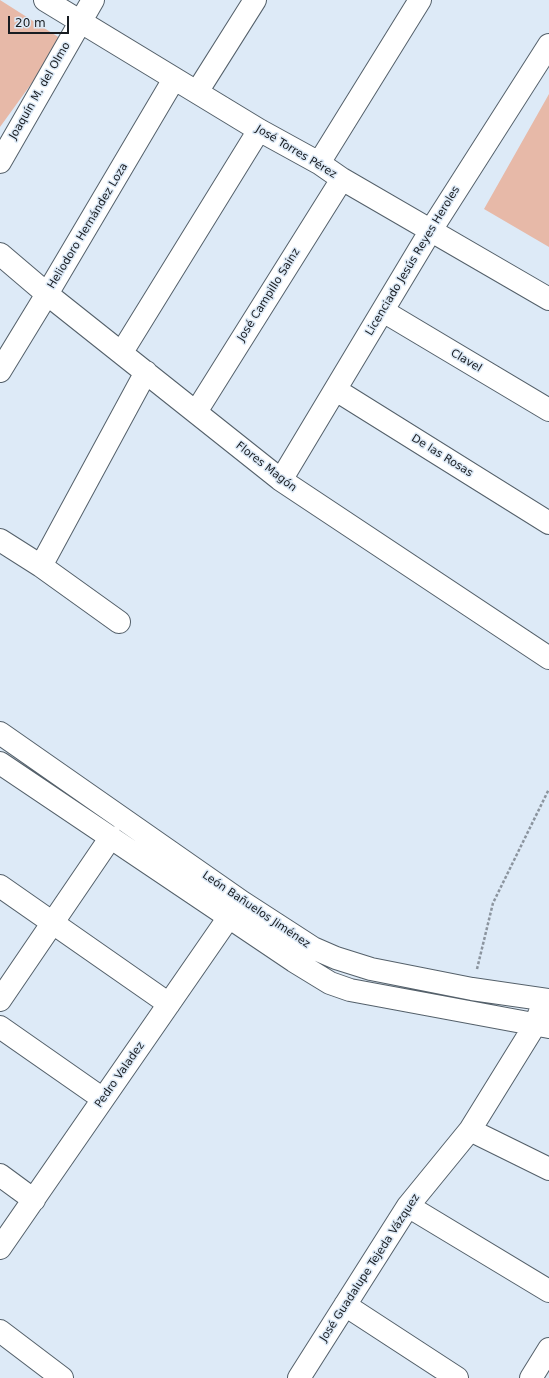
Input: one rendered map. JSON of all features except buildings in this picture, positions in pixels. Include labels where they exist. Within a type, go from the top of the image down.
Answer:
[{"type":"street","name":"José Torres Pérez","points":[[45,0],[259,130],[319,163],[342,179],[549,299]]},
{"type":"street","name":"Joaquín M. del Olmo","points":[[0,162],[93,0]]},
{"type":"street","points":[[197,92],[255,0]]},
{"type":"street","points":[[319,163],[420,0]]},
{"type":"street","name":"Licenciado Jesús Reyes Heroles","points":[[281,480],[432,230],[549,45]]},
{"type":"street","name":"Heliodoro Hernández Loza","points":[[0,371],[174,79]]},
{"type":"street","points":[[122,352],[259,130]]},
{"type":"street","name":"José Campillo Sainz","points":[[196,412],[342,179]]},
{"type":"street","name":"Flores Magón","points":[[0,254],[47,294],[122,352],[281,480],[549,658]]},
{"type":"street","name":"Clavel","points":[[383,311],[549,410]]},
{"type":"street","points":[[41,566],[146,372]]},
{"type":"street","name":"De las Rosas","points":[[336,390],[549,523]]},
{"type":"street","points":[[0,540],[41,566],[119,622]]},
{"type":"street","name":"León Bañuelos Jiménez","points":[[0,733],[235,909],[294,961],[330,983],[350,990],[542,1026]]},
{"type":"street","name":"León Bañuelos Jiménez","points":[[0,763],[111,837],[235,909],[336,958],[371,969],[472,989],[548,996]]},
{"type":"street","points":[[0,1000],[111,837]]},
{"type":"street","points":[[0,886],[169,1004]]},
{"type":"street","name":"Pedro Valadez","points":[[0,1248],[235,909]]},
{"type":"street","points":[[330,983],[336,958]]},
{"type":"street","name":"José Guadalupe Tejeda Vázquez","points":[[299,1378],[408,1206],[470,1130],[542,1026],[548,996]]},
{"type":"street","points":[[0,1027],[103,1099]]},
{"type":"street","points":[[470,1130],[549,1169]]},
{"type":"street","points":[[0,1175],[34,1200]]},
{"type":"street","points":[[408,1206],[549,1292]]},
{"type":"street","points":[[345,1305],[456,1378]]},
{"type":"street","points":[[0,1331],[62,1378]]},
{"type":"street","points":[[531,1378],[549,1349]]},
{"type":"path","points":[[472,989],[493,904],[549,789]]},
{"type":"shaded area","points":[[0,0],[63,40],[0,127]]},
{"type":"shaded area","points":[[549,94],[549,247],[484,209]]}]
